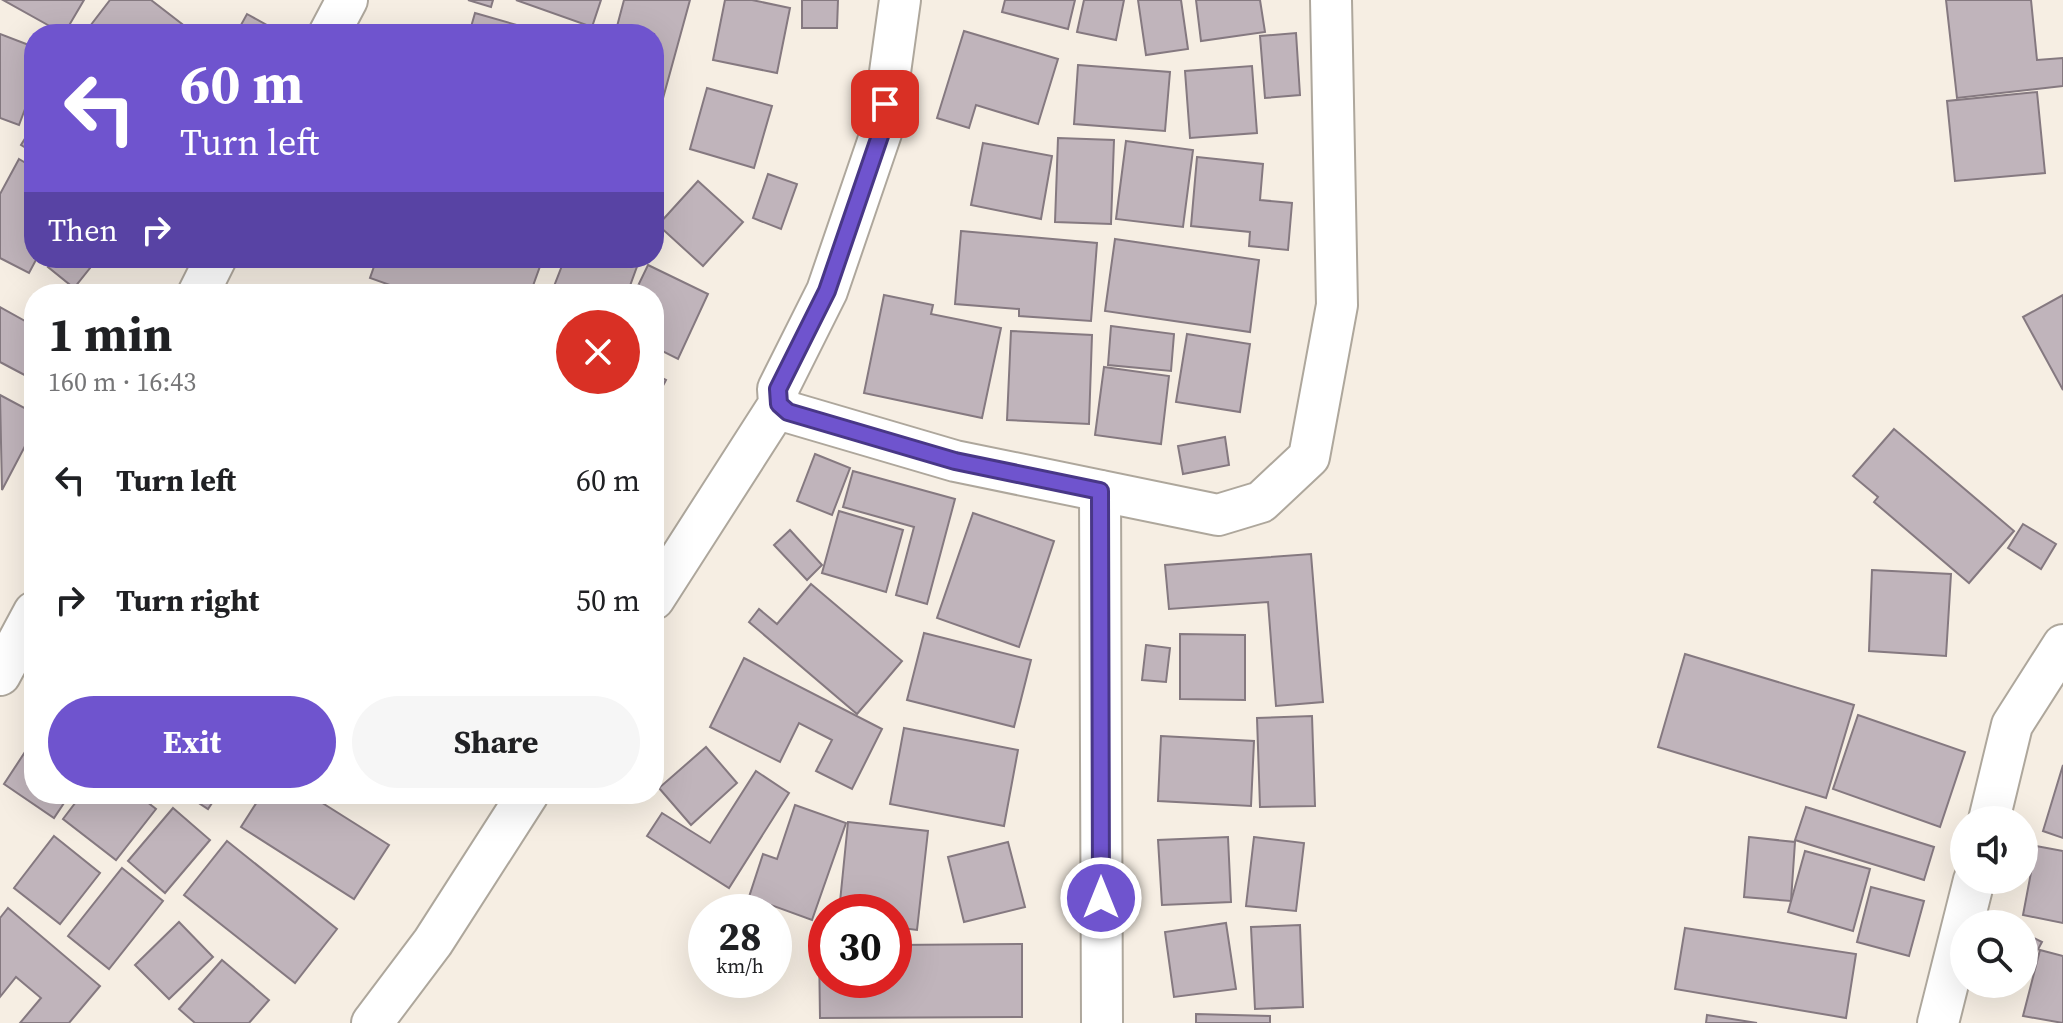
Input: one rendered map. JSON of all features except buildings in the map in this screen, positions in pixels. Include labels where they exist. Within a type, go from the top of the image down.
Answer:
[{"type":"street","points":[[334,24],[347,0]]},
{"type":"street","points":[[664,583],[779,404],[778,389],[827,291],[882,130],[900,0]]},
{"type":"street","points":[[779,404],[788,412],[955,461],[1218,515],[1261,502],[1309,457],[1337,305],[1331,0]]},
{"type":"street","points":[[1100,491],[1102,1023]]},
{"type":"street","points":[[0,675],[24,631]]},
{"type":"street","points":[[1992,806],[2012,725],[2063,645]]},
{"type":"street","points":[[372,1023],[433,942],[522,804]]},
{"type":"street","points":[[1938,1023],[1970,894]]},
{"type":"route","points":[[885,104],[882,130],[827,291],[778,389],[779,404],[788,412],[955,461],[1100,491],[1101,898]]}]
